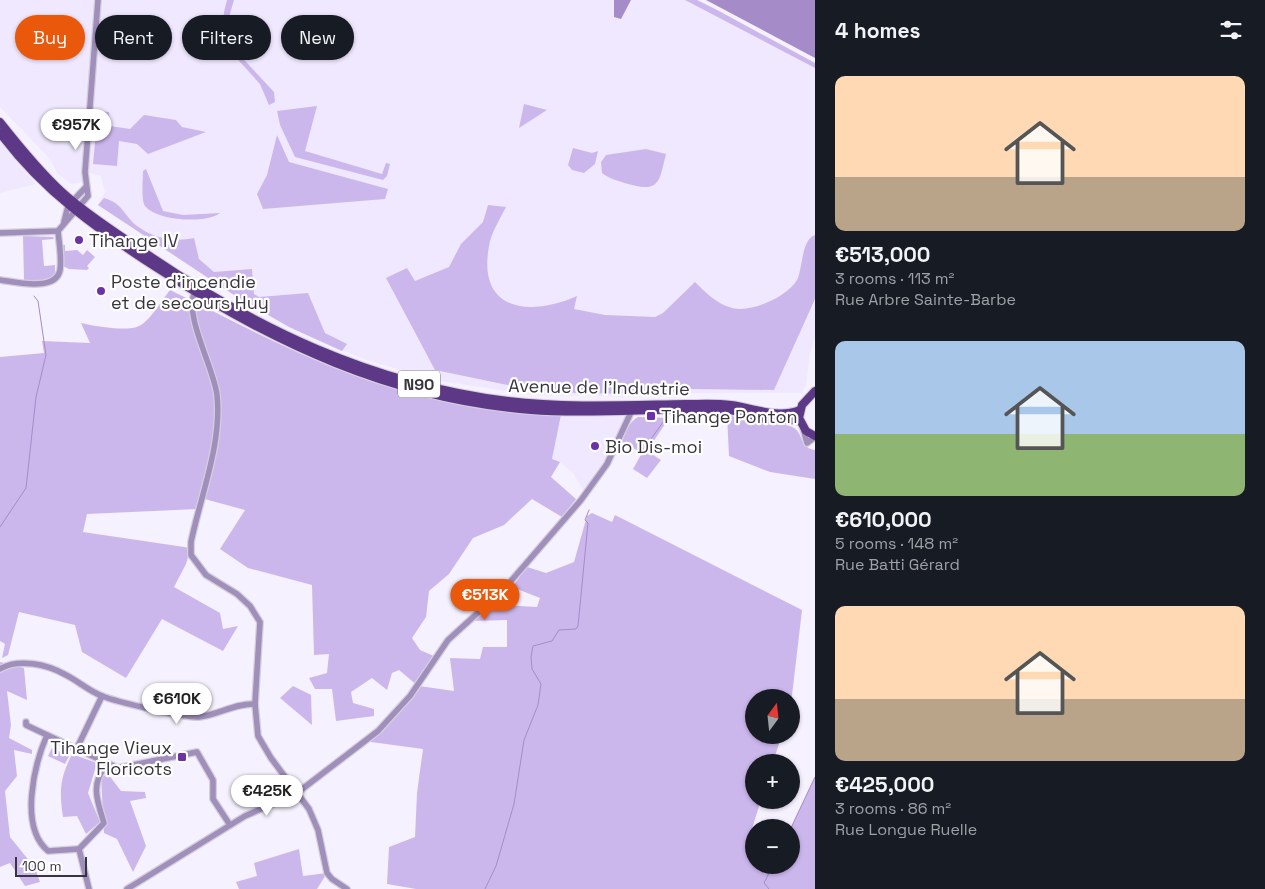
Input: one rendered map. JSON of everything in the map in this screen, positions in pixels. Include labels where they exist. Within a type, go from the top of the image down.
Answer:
[{"type":"main road","name":"Avenue de l'Industrie","points":[[0,122],[76,211],[195,292],[252,326],[305,351],[364,375],[453,399],[529,410],[630,412],[727,410],[801,424]]},
{"type":"main road","name":"Avenue de l'Industrie","points":[[0,133],[40,181],[70,204]]},
{"type":"main road","name":"Avenue de l'Industrie","points":[[76,211],[189,282],[256,321],[305,346],[382,374],[416,384],[535,404],[727,404],[776,414],[789,414],[800,410]]},
{"type":"main road","points":[[813,395],[800,410],[801,424],[815,437]]},
{"type":"street","points":[[0,280],[36,284],[51,282],[57,277],[60,270],[58,231],[88,196],[85,172],[98,0]]},
{"type":"street","points":[[64,222],[70,204],[86,187]]},
{"type":"street","points":[[0,233],[58,231]]},
{"type":"street","points":[[189,282],[195,292],[191,305],[194,321],[212,371],[217,395],[216,442],[191,542],[192,555],[206,575],[238,594],[250,606],[260,622],[255,704],[258,736],[271,758],[308,809],[318,830],[327,872],[332,879],[347,889]]},
{"type":"street","points":[[195,292],[206,292]]},
{"type":"street","points":[[127,889],[230,825],[265,806],[297,793],[378,731],[414,691],[448,640],[504,589],[601,474],[613,454],[630,412],[637,405]]},
{"type":"street","points":[[0,669],[19,662],[42,666],[63,673],[102,696],[184,716],[199,717],[246,703],[255,704]]},
{"type":"street","points":[[77,748],[102,696]]},
{"type":"street","points":[[26,722],[26,725],[118,768],[197,752],[213,780],[213,799],[230,825]]},
{"type":"street","points":[[47,735],[37,758],[30,811],[40,844],[48,851],[79,849],[104,823],[95,794],[100,772],[107,764]]},
{"type":"street","points":[[79,849],[89,889]]},
{"type":"shaded area","points":[[0,0],[685,0],[714,13],[815,68],[815,338],[810,353],[806,385],[801,393],[689,393],[684,395],[634,397],[533,395],[434,380],[364,359],[289,327],[234,295],[98,205],[105,192],[101,176],[90,173],[80,183],[71,184],[58,174],[50,159],[0,107]]},
{"type":"shaded area","points":[[227,0],[234,0],[230,15],[224,15]]},
{"type":"shaded area","points":[[614,0],[631,0],[621,19],[614,17]]},
{"type":"shaded area","points":[[685,0],[697,0],[719,11],[815,63],[815,68]]},
{"type":"shaded area","points":[[706,0],[815,0],[815,58]]},
{"type":"shaded area","points":[[238,60],[244,60],[274,92],[275,102],[269,105],[260,84]]},
{"type":"shaded area","points":[[524,104],[547,110],[519,128]]},
{"type":"shaded area","points":[[317,106],[305,151],[382,174],[386,163],[390,164],[387,176],[383,180],[295,157],[280,125],[277,111]]},
{"type":"shaded area","points":[[98,111],[109,112],[110,126],[130,129],[144,115],[176,120],[182,127],[206,132],[148,154],[137,144],[119,141],[117,166],[93,164]]},
{"type":"shaded area","points":[[277,135],[289,162],[388,189],[385,199],[263,209],[257,194],[267,175]]},
{"type":"shaded area","points":[[0,142],[28,175],[36,184],[0,193]]},
{"type":"shaded area","points":[[573,148],[592,153],[598,151],[595,164],[584,173],[572,170],[568,165]]},
{"type":"shaded area","points":[[646,149],[666,154],[662,172],[656,183],[652,186],[628,184],[602,173],[601,162],[606,155]]},
{"type":"shaded area","points":[[146,169],[163,211],[183,215],[220,213],[204,219],[193,220],[170,218],[151,211],[145,206],[143,199],[143,171]]},
{"type":"shaded area","points":[[104,198],[116,203],[132,222],[151,234],[179,240],[194,238],[199,259],[214,272],[252,269],[254,294],[259,297],[308,293],[325,333],[347,344],[342,351],[289,327],[234,295],[98,205]]},
{"type":"shaded area","points":[[488,205],[506,207],[490,241],[487,268],[491,285],[499,296],[511,304],[525,307],[559,303],[577,296],[574,309],[605,315],[655,317],[663,313],[695,282],[715,300],[729,307],[746,309],[766,303],[785,293],[797,280],[807,242],[815,235],[815,299],[774,390],[689,389],[676,392],[635,394],[577,393],[532,390],[435,370],[386,278],[407,268],[415,281],[449,267],[461,244],[483,222]]},
{"type":"shaded area","points":[[23,236],[53,237],[54,239],[42,240],[44,266],[55,265],[55,275],[49,280],[37,282],[24,280]]},
{"type":"shaded area","points":[[62,245],[65,245],[65,251],[77,250],[83,255],[87,250],[95,257],[87,266],[89,268],[87,270],[69,269],[63,266]]},
{"type":"shaded area","points":[[170,290],[251,330],[360,378],[410,393],[453,403],[561,415],[552,459],[560,462],[551,477],[576,499],[562,517],[532,499],[504,525],[473,538],[449,574],[429,591],[426,617],[412,638],[420,650],[436,657],[419,686],[454,691],[450,658],[480,659],[483,647],[507,647],[507,620],[470,621],[488,604],[537,607],[540,598],[512,587],[527,567],[546,573],[574,562],[587,516],[592,513],[612,522],[615,515],[802,610],[793,689],[745,689],[745,744],[779,744],[776,754],[745,754],[745,809],[758,809],[755,819],[745,819],[745,874],[800,874],[800,819],[795,819],[815,777],[815,889],[416,889],[387,884],[389,847],[415,837],[417,793],[423,749],[371,742],[366,739],[418,686],[399,670],[392,673],[387,690],[372,678],[351,692],[353,703],[374,709],[374,716],[336,721],[332,689],[315,689],[309,678],[327,673],[329,654],[314,655],[312,585],[248,568],[220,549],[245,510],[201,498],[198,509],[87,514],[83,532],[191,548],[186,564],[174,587],[220,613],[223,629],[238,626],[223,651],[162,619],[126,678],[82,652],[75,625],[19,612],[8,655],[2,658],[5,644],[0,641],[0,357],[44,353],[42,341],[90,343],[81,323],[102,327],[134,328],[143,324]]},
{"type":"shaded area","points":[[561,415],[629,416],[632,420],[626,429],[622,442],[590,493],[584,491],[573,473],[560,462],[552,459]]},
{"type":"shaded area","points":[[727,415],[765,424],[786,425],[796,429],[806,446],[815,450],[815,479],[770,472],[729,456]]},
{"type":"shaded area","points":[[638,417],[669,418],[647,451],[661,460],[647,478],[633,469],[642,453],[622,442],[626,431]]},
{"type":"shaded area","points":[[0,662],[24,668],[27,700],[7,691],[11,725],[9,738],[32,750],[32,754],[14,750],[17,776],[5,791],[10,837],[35,868],[40,882],[25,886],[10,863],[0,867]]},
{"type":"shaded area","points":[[293,686],[311,695],[312,725],[280,698]]},
{"type":"shaded area","points":[[52,748],[69,756],[65,764],[48,756]]},
{"type":"shaded area","points":[[72,754],[97,763],[88,793],[100,822],[86,834],[77,816],[63,817],[61,800],[63,778]]},
{"type":"shaded area","points":[[108,774],[121,791],[145,792],[146,798],[130,801],[146,846],[133,872],[117,839],[104,833],[101,777]]},
{"type":"shaded area","points":[[299,849],[303,876],[327,873],[317,889],[239,889],[236,882],[257,876],[254,863]]},
{"type":"waterway","points":[[0,527],[26,488],[36,397],[46,355],[38,301],[34,296]]},
{"type":"waterway","points":[[643,450],[666,418]]},
{"type":"waterway","points":[[485,889],[496,866],[514,804],[524,740],[538,705],[541,684],[532,669],[531,657],[533,646],[552,641],[559,630],[576,629],[578,626],[588,523],[585,520],[589,510]]},
{"type":"waterway","points":[[795,819],[815,777]]},
{"type":"waterway","points":[[768,874],[764,883],[769,889]]},
{"type":"place","name":"Tihange IV","points":[[79,240]]},
{"type":"place","name":"Poste d'incendie et de secours Huy","points":[[101,291]]},
{"type":"place","name":"Tihange Ponton","points":[[651,416]]},
{"type":"place","name":"Bio Dis-moi","points":[[595,446]]},
{"type":"place","name":"Tihange Vieux Floricots","points":[[182,757]]}]
